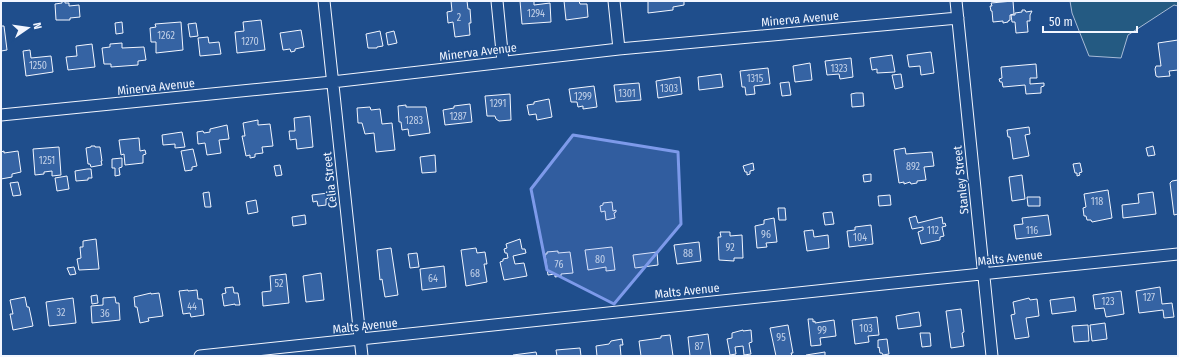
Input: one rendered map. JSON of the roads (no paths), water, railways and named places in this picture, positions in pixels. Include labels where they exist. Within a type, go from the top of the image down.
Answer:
[{"type":"street","name":"Celia Street","points":[[324,1],[362,356]]},
{"type":"street","points":[[497,1],[503,62]]},
{"type":"street","points":[[614,1],[619,49]]},
{"type":"street","name":"Stanley Street","points":[[956,1],[992,356]]},
{"type":"street","name":"Minerva Avenue","points":[[1,115],[332,82],[619,49],[958,18]]},
{"type":"street","name":"Malts Avenue","points":[[200,356],[983,273],[1178,254]]}]
